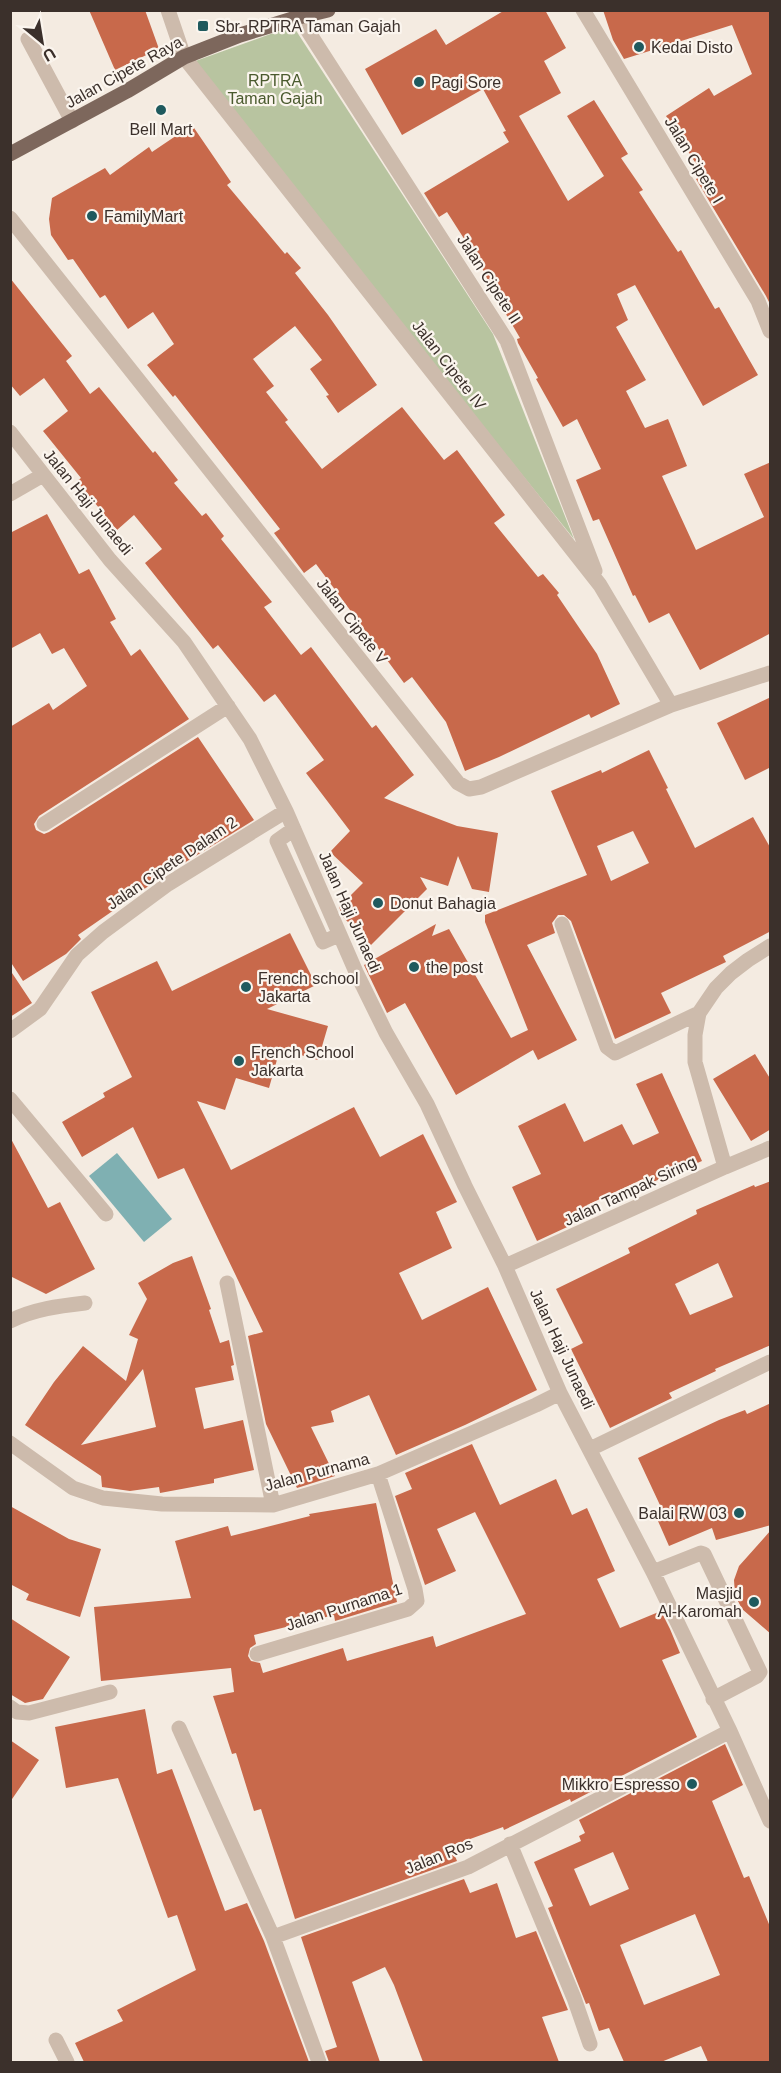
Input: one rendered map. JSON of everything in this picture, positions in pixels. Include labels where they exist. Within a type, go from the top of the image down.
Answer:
[{"type":"main road","name":"Jalan Cipete Raya","points":[[10,154],[183,57],[240,35],[328,10]]},
{"type":"street","points":[[168,10],[183,57]]},
{"type":"street","name":"Jalan Cipete I","points":[[583,10],[758,301],[771,331]]},
{"type":"street","name":"Jalan Cipete II","points":[[299,17],[507,341],[600,585]]},
{"type":"street","points":[[28,39],[72,121]]},
{"type":"street","name":"Jalan Cipete IV","points":[[183,57],[600,585],[671,705]]},
{"type":"street","name":"Jalan Cipete V","points":[[10,218],[458,783],[469,789],[481,787],[671,705],[771,673]]},
{"type":"street","name":"Jalan Haji Junaedi","points":[[10,432],[110,560],[183,642],[250,739],[286,811],[339,935],[386,1032],[428,1104],[505,1266],[560,1393],[653,1572],[771,1821]]},
{"type":"street","points":[[10,494],[43,475]]},
{"type":"street","points":[[44,824],[228,706]]},
{"type":"street","name":"Jalan Cipete Dalam 2","points":[[10,1030],[40,1009],[77,956],[103,932],[168,884],[286,811]]},
{"type":"street","points":[[562,924],[607,1047],[611,1051],[615,1053],[699,1013]]},
{"type":"street","points":[[725,1167],[695,1062],[695,1035],[699,1013],[716,988],[731,973],[771,946]]},
{"type":"street","points":[[10,1099],[106,1214]]},
{"type":"street","name":"Jalan Tampak Siring","points":[[505,1266],[771,1148]]},
{"type":"street","points":[[227,1283],[273,1505]]},
{"type":"street","points":[[10,1322],[51,1307],[85,1303]]},
{"type":"street","points":[[590,1449],[771,1362]]},
{"type":"street","name":"Jalan Purnama","points":[[10,1443],[73,1488],[103,1498],[162,1504],[273,1505],[378,1474],[560,1393]]},
{"type":"street","name":"Jalan Purnama 1","points":[[257,1654],[408,1609],[417,1601],[415,1588],[378,1474]]},
{"type":"street","points":[[653,1572],[701,1553],[704,1554],[759,1674],[713,1699]]},
{"type":"street","points":[[10,1707],[17,1712],[29,1713],[110,1692]]},
{"type":"street","points":[[179,1728],[273,1937],[319,2062]]},
{"type":"street","name":"Jalan Ros","points":[[273,1937],[468,1867],[730,1731]]},
{"type":"street","points":[[510,1844],[574,1998],[590,2044]]},
{"type":"street","points":[[56,2040],[66,2062]]},
{"type":"green space","name":"RPTRA Taman Gajah","points":[[293,26],[493,334],[574,539],[190,63]]},
{"type":"water","points":[[117,1153],[172,1219],[144,1242],[89,1176]]},
{"type":"building","points":[[89,10],[145,10],[159,49],[115,70]]},
{"type":"building","points":[[505,10],[545,10],[566,48],[544,61],[561,93],[519,116],[568,201],[604,176],[567,116],[594,100],[628,154],[621,158],[643,190],[639,192],[678,252],[681,250],[715,309],[719,307],[758,375],[703,406],[635,285],[617,294],[628,320],[616,327],[646,380],[626,391],[645,428],[668,419],[687,466],[662,476],[696,550],[764,517],[744,474],[771,462],[771,633],[700,670],[669,613],[649,623],[635,595],[633,596],[599,519],[593,521],[576,480],[601,469],[577,419],[563,427],[536,379],[538,378],[518,343],[517,339],[520,338],[496,297],[472,247],[470,248],[447,212],[439,217],[424,193],[509,142],[503,132],[506,131],[483,89],[402,135],[365,69],[436,29],[446,45]]},
{"type":"building","points":[[603,10],[771,10],[771,306],[696,179],[703,175],[666,116],[709,88],[714,96],[752,74],[732,25],[624,59],[613,40]]},
{"type":"building","points":[[192,125],[231,182],[227,185],[285,254],[287,252],[301,268],[295,273],[328,315],[377,385],[338,413],[326,396],[329,395],[310,369],[322,360],[295,326],[253,359],[274,386],[266,392],[288,420],[285,422],[322,469],[402,407],[444,460],[457,450],[505,515],[494,523],[538,577],[543,574],[559,593],[557,595],[597,654],[620,704],[591,718],[589,714],[465,771],[446,722],[412,677],[404,683],[316,564],[304,573],[274,533],[280,529],[175,395],[173,397],[147,365],[174,344],[153,312],[128,329],[105,295],[100,298],[73,259],[68,260],[51,235],[49,219],[52,198],[105,168],[110,175],[149,147],[152,152]]},
{"type":"building","points":[[10,278],[72,356],[66,361],[90,394],[99,387],[178,480],[174,483],[202,516],[206,513],[224,536],[221,539],[272,602],[264,607],[301,655],[311,647],[372,728],[376,725],[414,775],[384,798],[457,826],[498,833],[489,892],[472,889],[458,856],[448,886],[420,877],[427,889],[371,945],[343,917],[339,907],[363,883],[330,852],[350,831],[306,773],[324,760],[275,694],[264,702],[218,645],[213,649],[145,563],[162,549],[134,515],[117,530],[77,481],[81,478],[43,431],[68,411],[44,378],[20,396],[10,384]]},
{"type":"building","points":[[47,514],[79,574],[89,569],[116,619],[110,622],[131,656],[140,649],[189,719],[39,816],[34,824],[36,830],[44,834],[49,832],[198,737],[254,820],[163,876],[78,935],[81,939],[66,954],[23,981],[10,961],[10,727],[49,703],[53,710],[87,686],[64,648],[52,654],[40,633],[10,649],[10,533]]},
{"type":"building","points":[[771,697],[771,767],[745,780],[717,723]]},
{"type":"building","points":[[649,750],[695,848],[753,817],[771,849],[771,931],[723,956],[726,962],[661,993],[671,1013],[615,1039],[571,921],[564,915],[558,915],[552,923],[555,933],[527,945],[577,1040],[538,1060],[533,1050],[456,1095],[405,1003],[387,1013],[364,965],[436,924],[432,936],[449,929],[511,1038],[528,1030],[485,922],[485,915],[587,875],[551,791],[601,770],[602,773]],"holes":[[[633,831],[649,863],[611,881],[597,846]]]},
{"type":"building","points":[[290,933],[316,985],[267,1009],[328,1026],[318,1060],[280,1049],[269,1088],[236,1078],[225,1110],[197,1101],[231,1170],[354,1107],[380,1157],[423,1134],[457,1202],[436,1212],[452,1248],[399,1273],[422,1320],[488,1287],[537,1390],[396,1455],[369,1395],[331,1411],[334,1422],[311,1427],[335,1476],[297,1488],[266,1424],[248,1336],[263,1332],[184,1168],[158,1179],[133,1127],[82,1157],[62,1122],[105,1097],[103,1093],[132,1077],[91,992],[157,961],[172,991]]},
{"type":"building","points":[[10,970],[32,1003],[10,1017]]},
{"type":"building","points":[[755,1054],[771,1080],[771,1129],[751,1141],[713,1079]]},
{"type":"building","points":[[662,1073],[702,1161],[646,1185],[643,1179],[587,1205],[591,1216],[537,1241],[512,1187],[541,1174],[518,1126],[565,1103],[584,1142],[622,1124],[633,1145],[659,1133],[636,1084]]},
{"type":"building","points":[[10,1137],[48,1208],[60,1202],[95,1269],[46,1294],[10,1276]]},
{"type":"building","points":[[771,1181],[771,1345],[715,1369],[716,1371],[669,1393],[672,1398],[610,1428],[571,1349],[583,1343],[556,1289],[630,1253],[628,1248],[697,1214],[696,1210],[754,1185],[755,1187]],"holes":[[[718,1263],[733,1297],[690,1315],[675,1284]]]},
{"type":"building","points":[[192,1256],[211,1309],[209,1310],[220,1343],[229,1340],[234,1365],[231,1366],[234,1380],[195,1388],[204,1429],[243,1420],[254,1470],[214,1479],[214,1483],[160,1493],[159,1487],[130,1491],[102,1487],[101,1476],[25,1425],[54,1382],[83,1346],[126,1381],[138,1339],[129,1335],[147,1299],[138,1283],[173,1263]],"holes":[[[143,1369],[156,1427],[81,1445]]]},
{"type":"building","points":[[771,1403],[771,1525],[716,1540],[712,1528],[669,1546],[658,1521],[666,1518],[638,1458],[719,1420],[745,1410],[747,1414]]},
{"type":"building","points":[[472,1444],[500,1505],[556,1479],[572,1515],[587,1508],[615,1571],[597,1579],[620,1628],[661,1611],[670,1629],[680,1653],[662,1660],[697,1737],[571,1802],[570,1799],[504,1830],[503,1827],[451,1846],[457,1861],[295,1919],[261,1809],[254,1811],[236,1753],[232,1754],[213,1696],[234,1692],[231,1668],[101,1681],[94,1607],[191,1598],[175,1541],[228,1526],[231,1536],[310,1516],[309,1514],[376,1503],[397,1602],[335,1621],[334,1615],[254,1635],[256,1644],[250,1648],[248,1656],[251,1661],[260,1663],[263,1673],[343,1648],[347,1661],[433,1636],[436,1647],[526,1614],[475,1512],[437,1529],[456,1571],[425,1585],[395,1496],[412,1489],[405,1473]]},
{"type":"building","points":[[10,1506],[69,1539],[101,1549],[80,1617],[26,1600],[29,1594],[10,1584]]},
{"type":"building","name":"Masjid Al-Karomah","points":[[771,1530],[771,1634],[742,1609],[735,1595],[734,1580],[739,1566]]},
{"type":"building","points":[[10,1618],[70,1657],[43,1699],[25,1703],[10,1694]]},
{"type":"building","points":[[145,1709],[157,1774],[172,1769],[225,1911],[247,1903],[264,1941],[309,2062],[84,2062],[75,2043],[123,2021],[117,2010],[196,1970],[177,1915],[168,1918],[118,1778],[66,1788],[55,1727]]},
{"type":"building","points":[[10,1740],[39,1760],[10,1802]]},
{"type":"building","points":[[725,1744],[743,1785],[712,1801],[744,1878],[749,1876],[771,1929],[771,2062],[708,2062],[701,2046],[661,2062],[624,2062],[609,2028],[599,2031],[548,1908],[553,1906],[534,1862],[581,1841],[579,1836],[585,1833],[579,1820]],"holes":[[[613,1852],[629,1889],[590,1906],[574,1869]],[[695,1914],[720,1975],[644,2005],[620,1945]]]},
{"type":"building","points":[[464,1879],[470,1893],[497,1883],[516,1938],[536,1931],[568,2010],[542,2017],[559,2062],[423,2062],[385,1967],[352,1982],[380,2062],[329,2062],[325,2051],[337,2047],[301,1937]]},
{"type":"place","name":"Sbr. RPTRA Taman Gajah","points":[[203,26]]},
{"type":"place","name":"Kedai Disto","points":[[639,47]]},
{"type":"place","name":"Pagi Sore","points":[[419,82]]},
{"type":"place","name":"Bell Mart","points":[[161,110]]},
{"type":"place","name":"FamilyMart","points":[[92,216]]},
{"type":"place","name":"Donut Bahagia","points":[[378,903]]},
{"type":"place","name":"the post","points":[[414,967]]},
{"type":"place","name":"French school Jakarta","points":[[246,987]]},
{"type":"place","name":"French School Jakarta","points":[[239,1061]]},
{"type":"place","name":"Balai RW 03","points":[[739,1513]]},
{"type":"place","name":"Masjid Al-Karomah","points":[[754,1602]]},
{"type":"place","name":"Mikkro Espresso","points":[[692,1784]]}]
